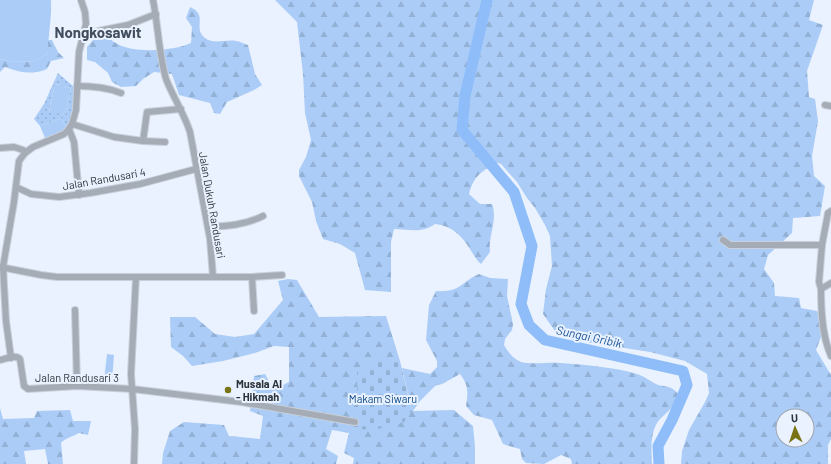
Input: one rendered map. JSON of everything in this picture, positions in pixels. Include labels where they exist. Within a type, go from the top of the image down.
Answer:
[{"type":"street","points":[[0,360],[11,358],[6,321],[2,267],[10,232],[19,161],[25,153],[33,147],[64,134],[71,127],[76,110],[79,52],[86,28],[86,18],[81,0]]},
{"type":"street","name":"Jalan Dukuh Randusari","points":[[154,0],[166,78],[190,132],[212,252],[213,277]]},
{"type":"street","points":[[84,34],[128,25],[156,14]]},
{"type":"street","points":[[77,86],[98,86],[121,93]]},
{"type":"street","points":[[143,141],[147,112],[181,109]]},
{"type":"street","points":[[71,127],[114,137],[165,142]]},
{"type":"street","points":[[71,127],[74,142],[79,195]]},
{"type":"street","points":[[0,148],[14,147],[23,150],[25,153]]},
{"type":"street","name":"Jalan Randusari 4","points":[[16,187],[31,194],[59,197],[79,195],[140,184],[196,169]]},
{"type":"street","points":[[831,211],[828,212],[822,245],[819,282],[821,289],[823,324],[831,356]]},
{"type":"street","points":[[208,227],[241,224],[263,216]]},
{"type":"street","points":[[723,240],[730,245],[822,245]]},
{"type":"street","points":[[2,267],[57,277],[252,277],[282,275]]},
{"type":"street","points":[[134,464],[135,429],[131,374],[136,277]]},
{"type":"street","points":[[252,277],[254,310]]},
{"type":"street","points":[[821,289],[831,283]]},
{"type":"street","points":[[75,310],[78,386]]},
{"type":"street","name":"Jalan Randusari 3","points":[[11,358],[18,357],[20,360],[24,386],[26,388],[78,386],[132,389],[241,402],[355,422]]},
{"type":"green space","points":[[0,0],[51,0],[48,53],[36,61],[13,62],[0,59]]},
{"type":"green space","points":[[275,0],[814,0],[809,20],[823,25],[807,71],[809,97],[815,99],[818,121],[812,156],[814,176],[825,186],[820,216],[793,218],[792,233],[768,255],[764,269],[774,283],[775,296],[799,298],[801,308],[817,311],[824,329],[816,350],[831,375],[831,439],[828,445],[828,464],[681,464],[682,451],[689,430],[709,393],[707,374],[685,361],[650,352],[573,340],[555,331],[543,314],[546,289],[552,266],[550,236],[535,208],[517,182],[501,164],[498,163],[483,171],[473,183],[469,194],[480,204],[492,204],[494,210],[490,252],[481,264],[476,259],[467,244],[456,232],[451,229],[435,224],[420,230],[394,229],[391,242],[391,292],[365,290],[355,253],[340,244],[323,239],[316,221],[312,202],[299,176],[299,170],[306,157],[311,140],[305,113],[303,74],[297,22]]},
{"type":"green space","points":[[190,7],[196,10],[199,14],[201,34],[208,40],[238,41],[248,45],[255,74],[262,85],[227,102],[220,114],[214,113],[210,103],[179,95],[172,74],[154,72],[143,79],[136,86],[121,87],[112,82],[108,73],[95,62],[87,60],[87,47],[94,39],[109,37],[114,42],[123,46],[142,50],[174,48],[191,43],[192,27],[186,18]]},
{"type":"green space","points":[[48,40],[52,40],[58,52],[64,58],[51,61],[47,69],[42,71],[31,73],[21,72],[5,67],[0,72],[0,59],[13,62],[36,61],[48,53]]},
{"type":"green space","points":[[58,73],[74,87],[72,114],[66,130],[62,118],[40,126],[34,119],[44,104]],"holes":[[[55,84],[71,88],[65,115],[49,111]]]},
{"type":"green space","points":[[55,84],[71,88],[65,115],[49,112]]},
{"type":"green space","points":[[62,118],[66,130],[45,138],[40,126]]},
{"type":"green space","points":[[479,274],[490,278],[508,279],[507,296],[513,324],[512,330],[505,339],[504,345],[511,355],[518,361],[530,363],[580,365],[619,370],[640,375],[656,384],[670,387],[678,394],[669,411],[660,419],[654,428],[651,453],[652,464],[572,464],[571,459],[561,455],[544,464],[526,463],[522,459],[520,449],[503,444],[492,420],[474,415],[466,406],[467,389],[460,374],[442,384],[435,386],[420,401],[413,411],[454,410],[473,426],[475,464],[353,464],[354,458],[344,453],[349,433],[332,430],[326,449],[338,456],[336,464],[162,464],[163,453],[170,431],[184,422],[224,425],[229,436],[260,439],[263,416],[250,411],[254,376],[265,374],[271,385],[281,386],[289,382],[289,347],[274,346],[255,353],[223,361],[192,366],[183,356],[171,347],[170,317],[195,317],[215,334],[235,337],[254,334],[283,300],[278,281],[288,279],[297,280],[319,317],[386,316],[400,361],[378,361],[412,411],[402,368],[430,374],[437,367],[437,361],[426,340],[429,305],[436,291],[455,289]]},
{"type":"green space","points":[[107,354],[114,355],[112,382],[104,381]]},
{"type":"green space","name":"Makam Siwaru","points":[[378,361],[400,361],[412,411],[404,422],[374,430],[358,429],[357,372]]},
{"type":"green space","points":[[0,408],[3,419],[34,418],[37,411],[70,410],[73,421],[91,421],[88,435],[79,433],[67,438],[61,443],[63,464],[48,464],[45,449],[24,451],[26,464],[0,464]]},
{"type":"waterway","name":"Sungai Gribik","points":[[487,0],[465,96],[462,130],[514,192],[532,246],[521,304],[529,325],[545,340],[683,371],[687,385],[672,420],[658,446],[659,464]]},
{"type":"place","name":"Musala Al - Hikmah","points":[[228,390]]},
{"type":"district","name":"Nongkosawit","points":[[98,33]]}]
